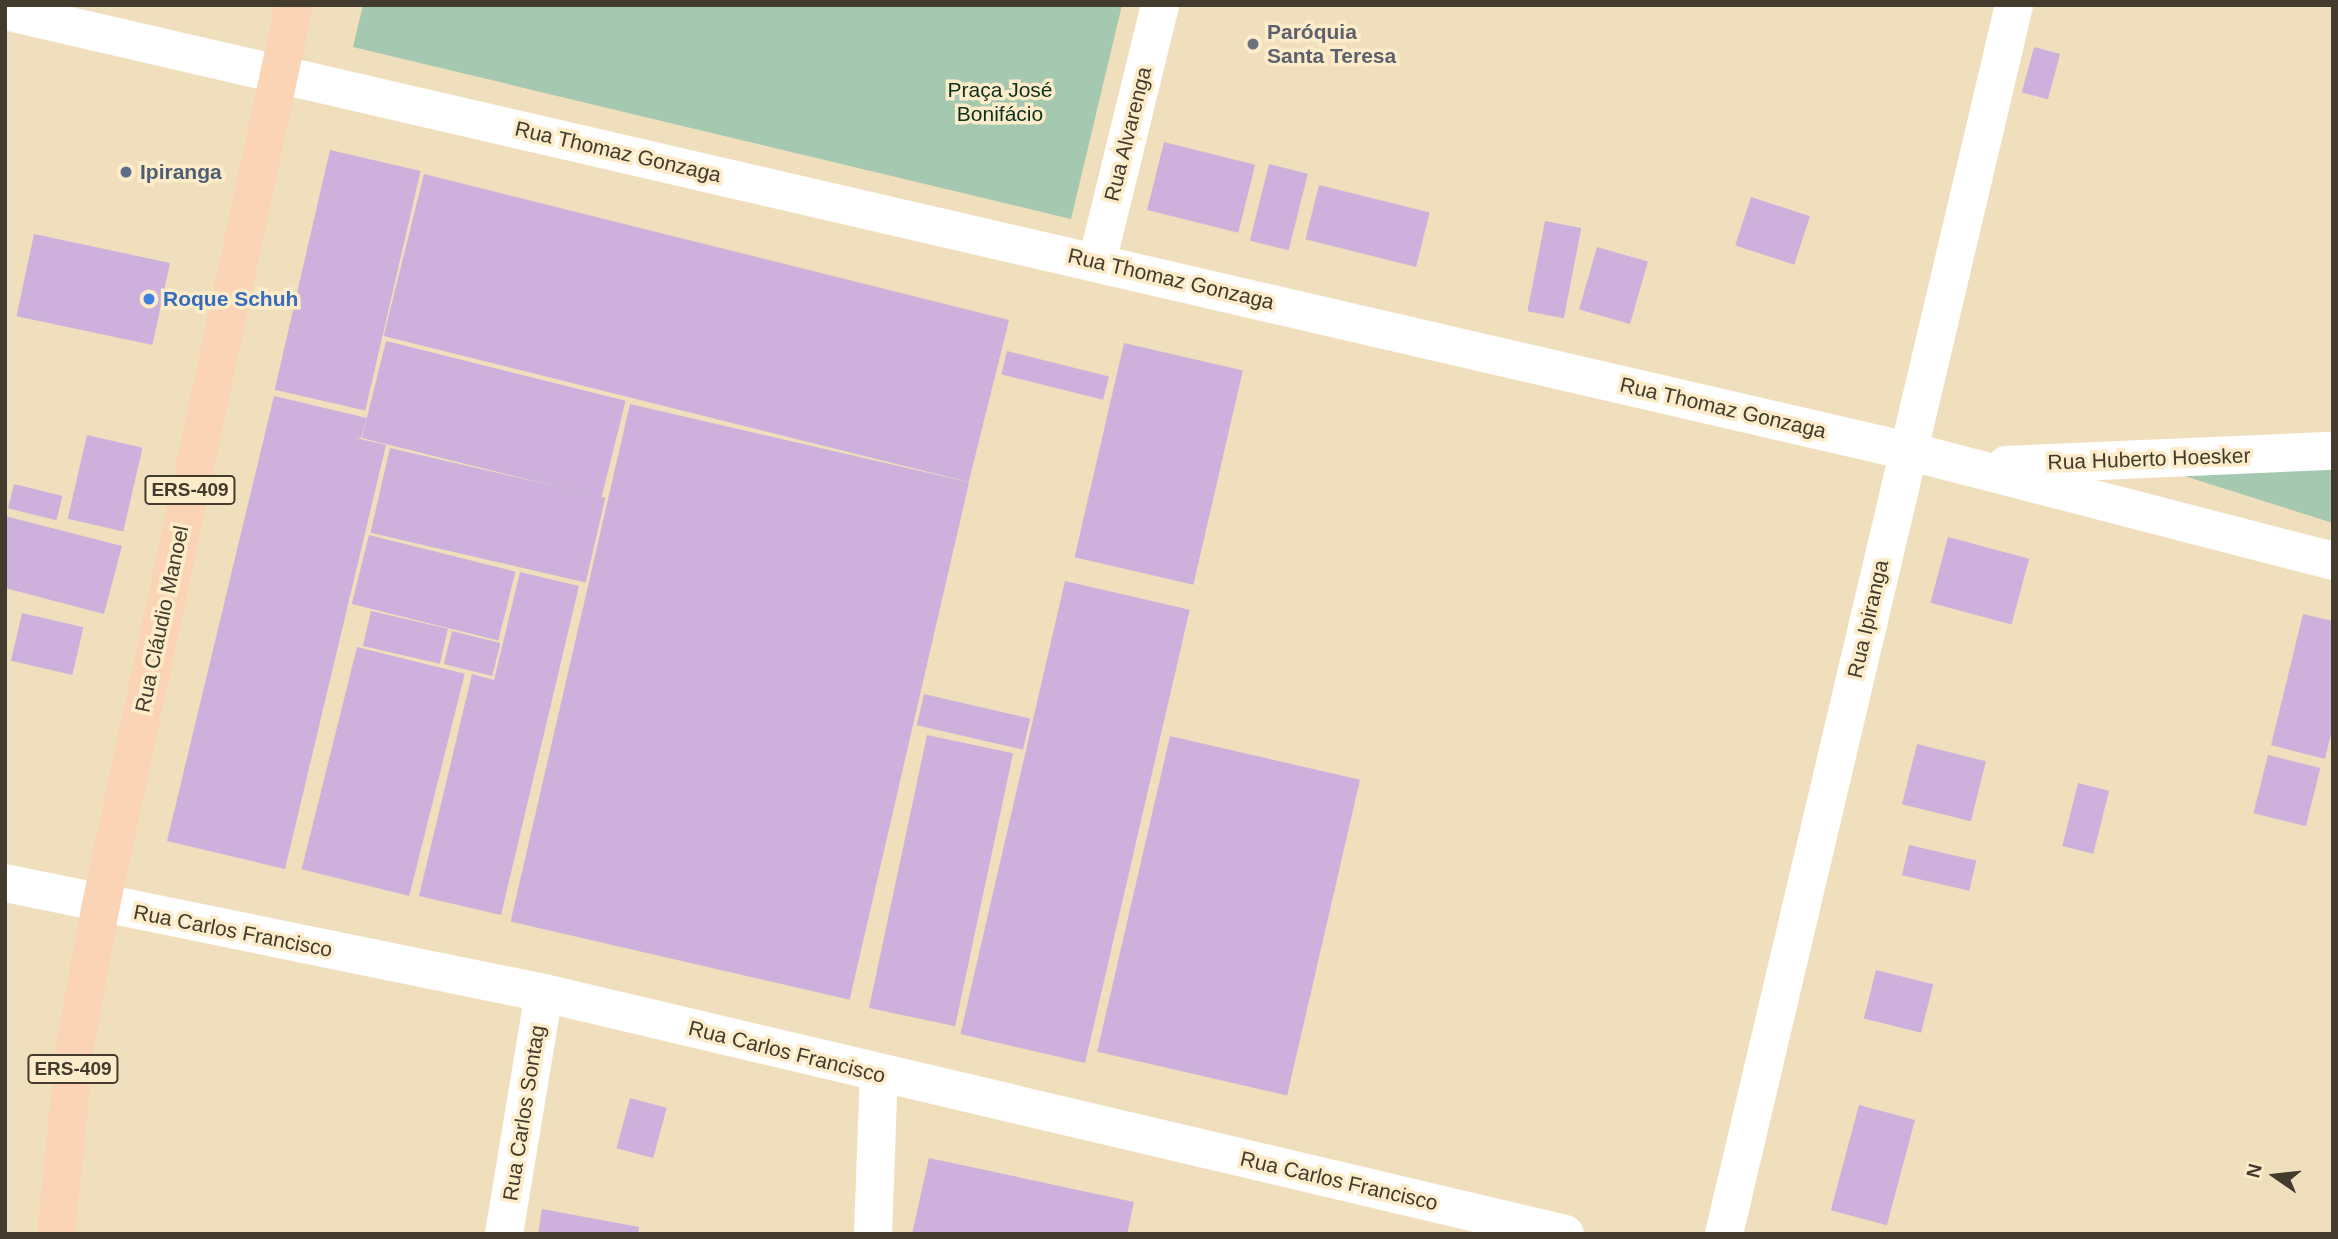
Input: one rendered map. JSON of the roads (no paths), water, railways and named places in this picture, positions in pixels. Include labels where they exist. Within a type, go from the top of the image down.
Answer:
[{"type":"main road","name":"Rua Cláudio Manoel","points":[[101,905],[277,74],[294,5]]},
{"type":"main road","name":"ERS-409","points":[[55,1234],[75,1046],[101,905]]},
{"type":"street","name":"Rua Alvarenga","points":[[1097,262],[1160,5]]},
{"type":"street","name":"Rua Ipiranga","points":[[1724,1234],[2014,5]]},
{"type":"street","name":"Rua Thomaz Gonzaga","points":[[5,11],[1908,451],[2333,561]]},
{"type":"street","name":"Rua Huberto Hoesker","points":[[1965,467],[2333,451]]},
{"type":"street","name":"Rua Carlos Francisco","points":[[5,883],[101,905],[544,993],[1565,1234]]},
{"type":"street","name":"Rua Carlos Sontag","points":[[504,1234],[544,993]]},
{"type":"street","points":[[873,1234],[879,1074]]},
{"type":"place","name":"Paróquia Santa Teresa","points":[[1253,44]]},
{"type":"place","name":"Ipiranga","points":[[126,172]]},
{"type":"place","name":"Roque Schuh","points":[[149,299]]},
{"type":"park label","name":"Praça José Bonifácio","points":[[1000,102]]}]
